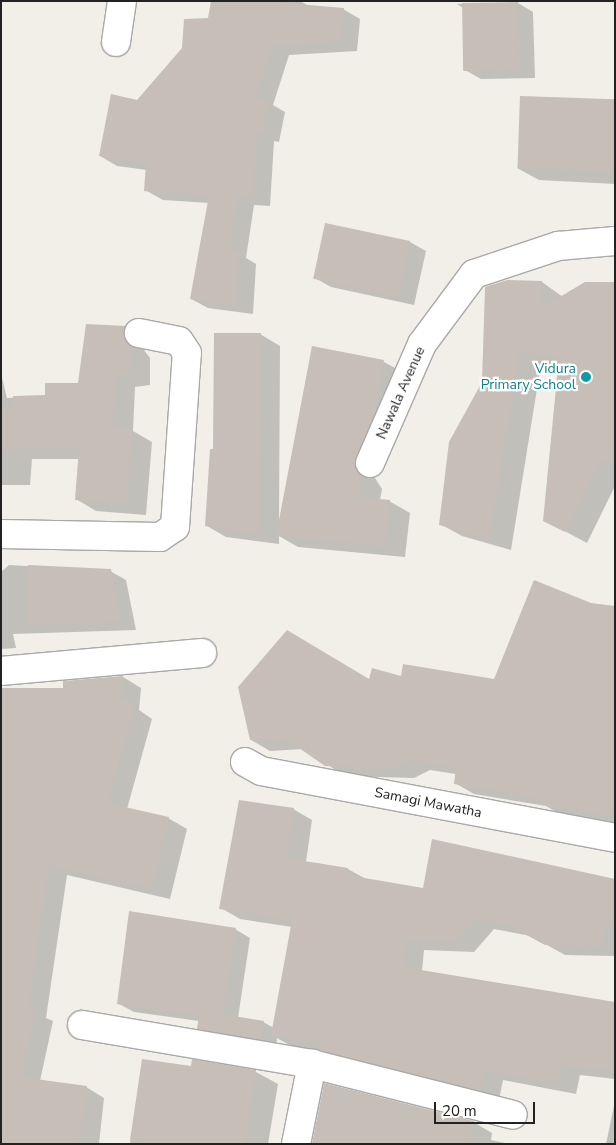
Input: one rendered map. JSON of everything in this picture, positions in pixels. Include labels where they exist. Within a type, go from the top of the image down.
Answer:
[{"type":"street","points":[[116,42],[122,1]]},
{"type":"street","name":"Nawala Avenue","points":[[370,464],[422,344],[474,274],[558,246],[615,241]]},
{"type":"street","points":[[1,534],[160,537],[175,527],[187,352],[179,341],[139,333]]},
{"type":"street","points":[[1,671],[202,653]]},
{"type":"street","name":"Samagi Mawatha","points":[[244,762],[261,771],[615,838]]},
{"type":"street","points":[[82,1025],[312,1064],[513,1115]]},
{"type":"street","points":[[296,1144],[312,1064]]},
{"type":"building","points":[[211,1],[262,1],[344,8],[340,41],[272,46],[255,98],[269,101],[262,133],[257,132],[253,197],[237,196],[229,251],[239,252],[236,305],[190,299],[209,195],[144,191],[146,163],[99,156],[111,94],[137,100],[182,48],[184,19],[208,18]]},
{"type":"building","points":[[518,2],[519,70],[463,71],[462,3]]},
{"type":"building","points":[[520,96],[615,99],[612,171],[517,168]]},
{"type":"building","points":[[325,223],[410,241],[398,297],[313,279]]},
{"type":"building","points":[[507,280],[542,281],[541,308],[585,282],[615,282],[615,461],[599,462],[565,532],[543,521],[559,357],[519,352],[489,539],[439,525],[449,442],[482,382],[485,287]]},
{"type":"building","points":[[86,324],[126,326],[124,338],[130,346],[130,374],[115,376],[113,427],[132,429],[126,504],[75,500],[79,447],[1,449],[1,408],[13,409],[13,396],[45,395],[45,383],[78,383]]},
{"type":"building","points":[[214,333],[261,333],[259,534],[205,526],[210,449],[213,449]]},
{"type":"building","points":[[312,346],[384,360],[374,415],[354,464],[362,476],[358,497],[390,500],[385,546],[276,536]]},
{"type":"building","points":[[28,565],[111,569],[121,622],[27,625]]},
{"type":"building","points":[[534,580],[591,603],[615,606],[615,795],[611,816],[540,804],[540,798],[454,784],[456,768],[410,760],[394,768],[325,766],[286,739],[250,740],[238,687],[287,630],[369,679],[372,668],[401,676],[403,664],[494,679]]},
{"type":"building","points":[[123,676],[121,698],[135,707],[107,803],[169,817],[152,889],[49,865],[28,1008],[35,1010],[21,1077],[87,1086],[79,1144],[1,1144],[1,688],[63,688],[63,681]]},
{"type":"building","points":[[239,800],[294,808],[286,858],[348,868],[347,875],[423,888],[432,839],[615,879],[615,928],[606,926],[602,946],[545,945],[510,926],[475,919],[454,942],[405,940],[403,967],[615,1002],[615,1071],[561,1065],[557,1084],[484,1070],[480,1090],[320,1050],[321,1043],[271,1035],[292,920],[219,909]]},
{"type":"building","points":[[129,911],[236,928],[222,1014],[264,1021],[261,1039],[197,1029],[199,1015],[117,1004]]},
{"type":"building","points":[[142,1059],[191,1066],[192,1059],[256,1070],[245,1144],[156,1144],[130,1140]]},
{"type":"building","points":[[324,1083],[474,1121],[469,1144],[312,1144]]},
{"type":"place","name":"Vidura Primary School","points":[[586,377]]}]
